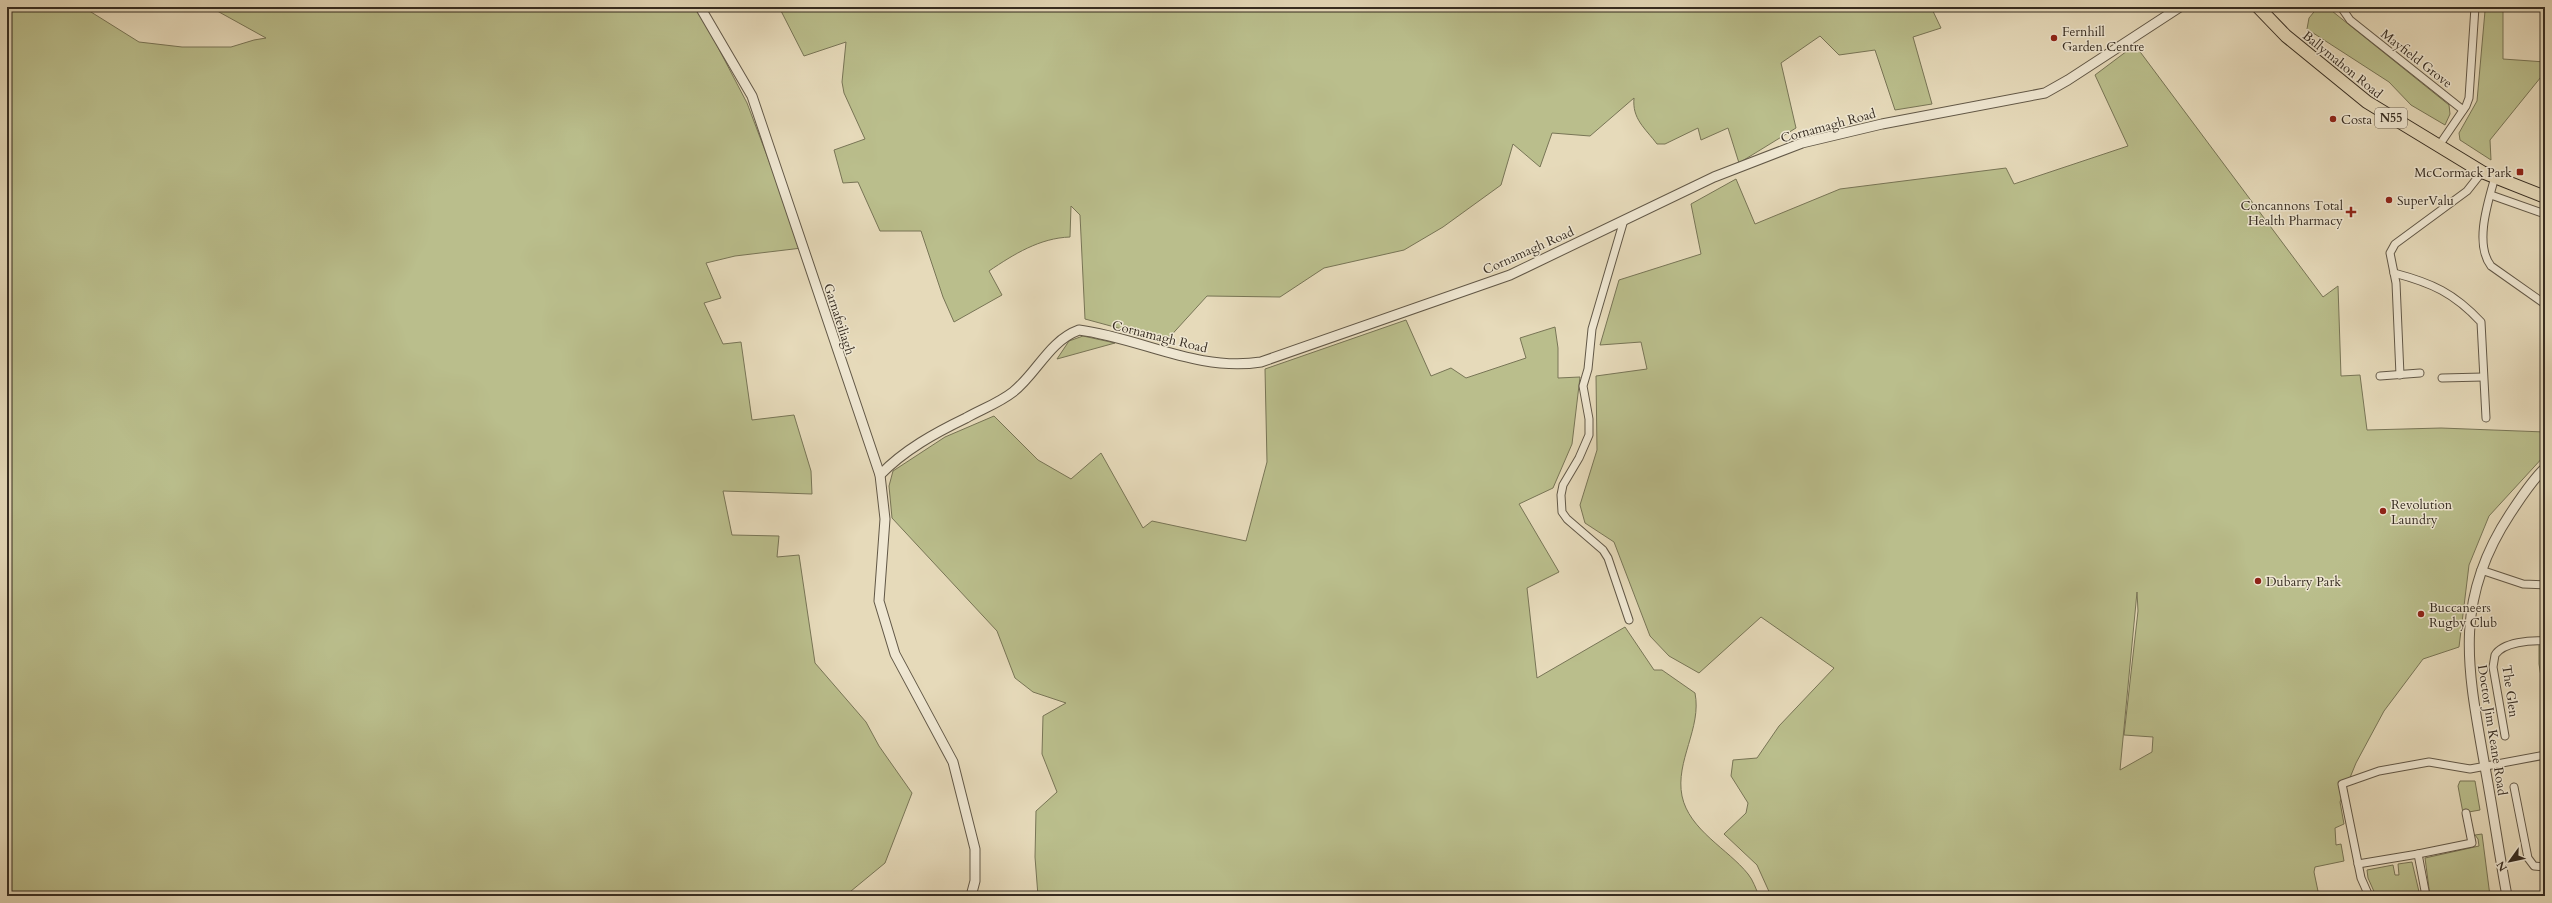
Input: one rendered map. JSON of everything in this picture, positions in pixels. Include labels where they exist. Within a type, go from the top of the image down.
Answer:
[{"type":"main road","name":"Ballymahon Road","points":[[2258,7],[2286,36],[2367,102],[2438,147],[2482,172],[2545,197]]},
{"type":"street","name":"Garnafeiliagh","points":[[700,7],[752,96],[880,474],[885,519],[879,601],[895,654],[953,762],[975,849],[974,881],[971,896]]},
{"type":"street","name":"Cornamagh Road","points":[[880,474],[895,460],[948,426],[998,403],[1015,390],[1066,335],[1079,330],[1203,362],[1243,365],[1261,362],[1510,275],[1714,177],[1802,143],[1882,124],[2045,93],[2068,80],[2180,7]]},
{"type":"street","name":"Mayfield Grove","points":[[2341,7],[2350,20],[2463,110]]},
{"type":"street","name":"Mayfield Grove","points":[[2438,147],[2463,110],[2469,98],[2475,7]]},
{"type":"street","points":[[2400,375],[2394,273],[2390,252],[2395,244],[2467,191],[2482,172]]},
{"type":"street","points":[[2495,177],[2484,233],[2485,257],[2491,266],[2545,304]]},
{"type":"street","points":[[2491,195],[2545,214]]},
{"type":"street","points":[[1624,220],[1592,329],[1588,369],[1583,386],[1589,418],[1588,435],[1579,458],[1563,485],[1561,495],[1562,512],[1567,519],[1603,550],[1608,558],[1629,620]]},
{"type":"street","points":[[2394,273],[2421,280],[2448,292],[2464,304],[2481,322],[2486,418]]},
{"type":"street","points":[[2380,376],[2420,374]]},
{"type":"street","points":[[2442,378],[2483,377]]},
{"type":"street","name":"Doctor Jim Keane Road","points":[[2507,896],[2472,696],[2468,644],[2472,604],[2481,570],[2506,520],[2545,468]]},
{"type":"street","points":[[2481,570],[2523,584],[2545,585]]},
{"type":"street","name":"The Glen","points":[[2506,736],[2494,667],[2495,655],[2507,647],[2524,642],[2545,640]]},
{"type":"street","points":[[2369,896],[2361,881],[2342,784],[2379,771],[2430,762],[2462,769],[2545,755]]},
{"type":"street","points":[[2514,787],[2528,858],[2534,866],[2545,867]]},
{"type":"street","points":[[2358,864],[2472,843],[2466,813]]},
{"type":"street","points":[[2418,854],[2426,896]]},
{"type":"green space","points":[[7,7],[83,7],[139,42],[182,47],[231,47],[266,38],[210,7],[697,7],[747,103],[802,248],[735,256],[706,263],[721,298],[704,303],[723,344],[741,342],[752,420],[794,415],[811,471],[812,494],[723,491],[732,535],[779,536],[777,557],[799,555],[815,663],[866,722],[879,746],[912,793],[885,863],[845,896],[7,896]]},
{"type":"green space","points":[[779,7],[1931,7],[1941,28],[1913,37],[1932,104],[1895,110],[1875,50],[1839,55],[1820,36],[1781,63],[1796,128],[1739,163],[1728,128],[1701,140],[1698,128],[1665,144],[1657,144],[1637,118],[1634,98],[1590,136],[1552,133],[1540,167],[1513,144],[1501,185],[1443,227],[1404,250],[1324,268],[1280,297],[1207,296],[1166,341],[1085,319],[1080,215],[1071,206],[1070,237],[1048,240],[1028,248],[989,271],[1002,295],[954,322],[943,297],[921,231],[880,231],[858,182],[843,183],[834,150],[865,139],[844,93],[842,82],[846,42],[804,56]]},
{"type":"green space","points":[[2318,7],[2327,7],[2449,105],[2450,114],[2445,125],[2411,105],[2389,82],[2307,29],[2309,18]]},
{"type":"green space","points":[[2485,11],[2503,11],[2503,59],[2545,62],[2545,72],[2490,140],[2491,160],[2460,140],[2459,133],[2477,101]]},
{"type":"green space","points":[[2135,45],[2323,297],[2338,286],[2341,376],[2360,375],[2367,430],[2441,428],[2545,432],[2545,455],[2489,516],[2469,565],[2459,647],[2423,659],[2384,711],[2356,763],[2340,802],[2344,824],[2335,828],[2336,845],[2341,844],[2344,861],[2315,867],[2314,872],[2319,896],[1771,896],[1757,865],[1724,834],[1746,813],[1748,803],[1731,776],[1733,760],[1757,758],[1779,726],[1834,668],[1761,617],[1699,673],[1669,656],[1650,636],[1614,542],[1585,523],[1580,505],[1597,450],[1596,376],[1647,369],[1641,342],[1600,345],[1619,280],[1701,254],[1691,204],[1736,179],[1755,224],[1840,189],[2006,168],[2014,184],[2128,146],[2095,75]],"holes":[[[2137,592],[2138,611],[2124,735],[2153,737],[2152,752],[2120,770]]]},
{"type":"green space","points":[[1406,320],[1431,376],[1451,368],[1466,378],[1526,358],[1520,338],[1555,327],[1558,348],[1558,378],[1580,377],[1572,444],[1553,488],[1519,504],[1559,572],[1527,588],[1537,678],[1625,627],[1654,670],[1662,670],[1695,693],[1695,719],[1682,770],[1682,796],[1692,819],[1748,874],[1759,896],[1038,896],[1035,857],[1036,811],[1057,792],[1042,754],[1043,716],[1066,703],[1033,692],[1015,678],[997,631],[892,518],[889,486],[893,471],[945,437],[994,416],[1038,460],[1071,479],[1101,453],[1143,528],[1152,521],[1246,541],[1267,462],[1265,369]]},
{"type":"green space","points":[[1083,336],[1115,343],[1057,359],[1069,341]]},
{"type":"green space","points":[[2539,642],[2545,644],[2545,702],[2539,664]]},
{"type":"green space","points":[[2460,781],[2475,781],[2480,810],[2463,813],[2458,786]]},
{"type":"green space","points":[[2482,834],[2490,896],[2430,896],[2425,858],[2479,846],[2478,839],[2475,835]]},
{"type":"green space","points":[[2412,862],[2420,896],[2376,896],[2368,878],[2367,870],[2393,865],[2395,875],[2399,875],[2398,864]]},
{"type":"place","name":"Fernhill Garden Centre","points":[[2054,38]]},
{"type":"place","name":"Costa","points":[[2333,119]]},
{"type":"place","name":"McCormack Park","points":[[2520,172]]},
{"type":"place","name":"SuperValu","points":[[2389,200]]},
{"type":"place","name":"Concannons Total Health Pharmacy","points":[[2351,212]]},
{"type":"place","name":"Revolution Laundry","points":[[2383,511]]},
{"type":"place","name":"Dubarry Park","points":[[2258,581]]},
{"type":"place","name":"Buccaneers Rugby Club","points":[[2421,614]]}]
